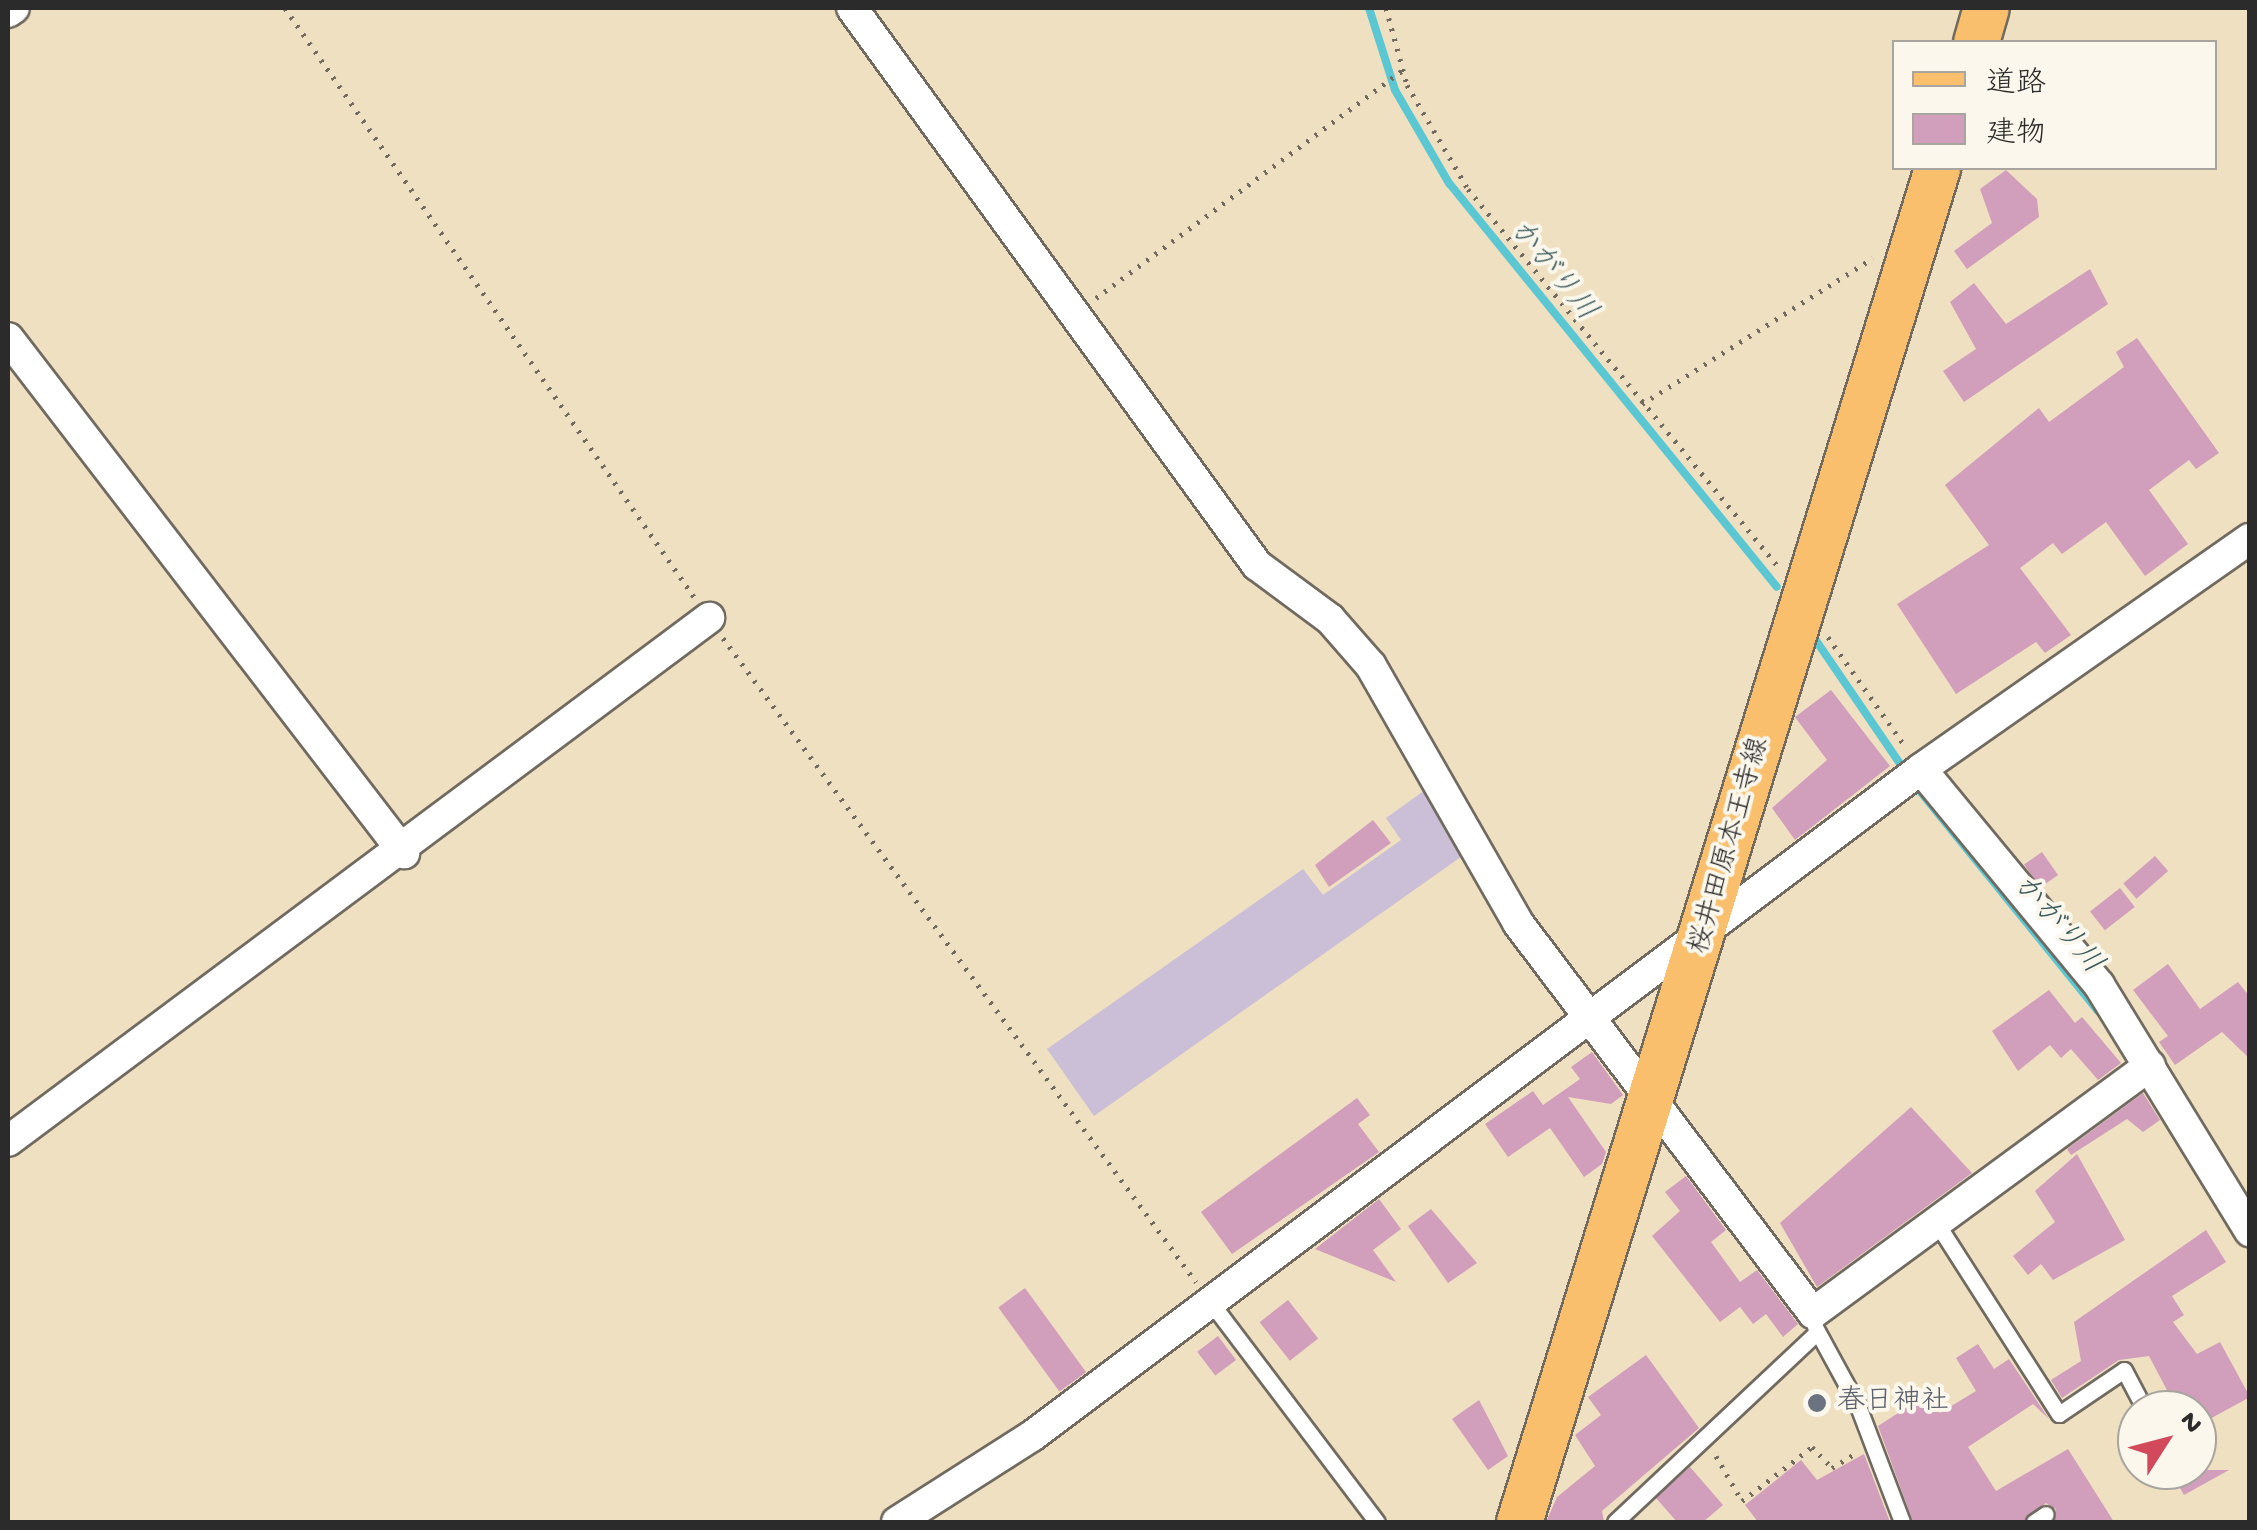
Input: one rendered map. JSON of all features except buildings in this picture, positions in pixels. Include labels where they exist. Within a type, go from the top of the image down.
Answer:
[{"type":"main road","points":[[1977,40],[1986,8]]},
{"type":"main road","name":"桜井田原本王寺線","points":[[1520,1522],[1653,1091],[1708,932],[1801,599],[1936,170]]},
{"type":"street","points":[[8,12],[14,8]]},
{"type":"street","points":[[852,8],[1258,565],[1330,618],[1371,666],[1518,923],[1653,1091],[1814,1323],[1936,1222],[2150,1065]]},
{"type":"street","points":[[8,338],[404,853]]},
{"type":"street","points":[[897,1522],[1032,1436],[1922,769],[2250,539]]},
{"type":"street","points":[[8,1141],[404,853],[710,618]]},
{"type":"street","points":[[1922,769],[2098,985],[2250,1232]]},
{"type":"lane","points":[[1936,1222],[2059,1414],[2124,1370],[2135,1390]]},
{"type":"lane","points":[[1210,1300],[1377,1522]]},
{"type":"lane","points":[[1615,1522],[1707,1442],[1814,1323],[1902,1522]]},
{"type":"path","points":[[285,8],[710,618],[1210,1300]]},
{"type":"path","points":[[1386,8],[1406,68],[1468,189],[1801,599],[1922,769]]},
{"type":"path","points":[[1082,321],[1088,304],[1213,204],[1406,68]]},
{"type":"path","points":[[1642,404],[1917,230]]},
{"type":"path","points":[[1707,1442],[1742,1501],[1812,1448],[1832,1468],[1869,1444]]},
{"type":"shaded area","points":[[1432,785],[1475,847],[1094,1116],[1047,1049],[1303,869],[1323,895],[1401,840],[1386,818]]},
{"type":"waterway","name":"かがり川","points":[[1369,8],[1395,90],[1449,183],[1777,587]]},
{"type":"waterway","name":"かがり川","points":[[1815,639],[1907,774]]},
{"type":"waterway","name":"かがり川","points":[[1915,785],[2098,1011]]},
{"type":"place","name":"春日神社","points":[[1817,1403]]}]
